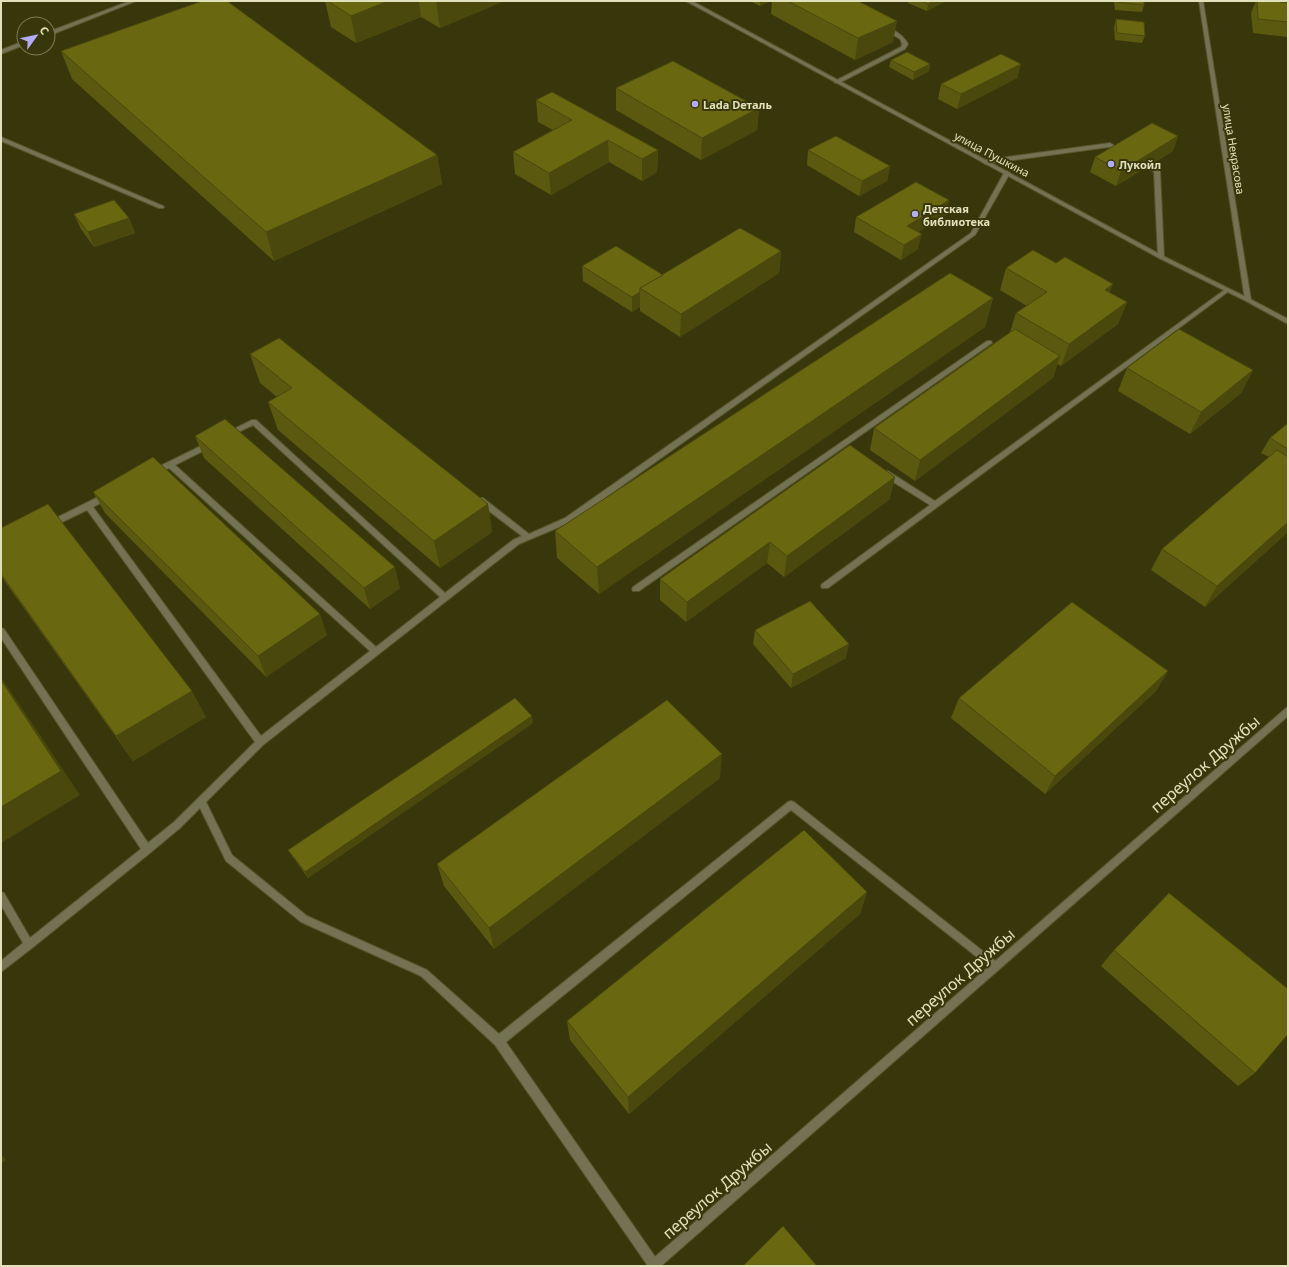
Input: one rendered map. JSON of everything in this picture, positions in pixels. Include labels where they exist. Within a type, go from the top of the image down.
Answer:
[{"type":"street","points":[[56,31],[134,1]]},
{"type":"street","name":"улица Пушкина","points":[[688,1],[1160,257],[1248,300],[1288,322]]},
{"type":"street","name":"улица Некрасова","points":[[1201,1],[1248,300]]},
{"type":"street","points":[[837,82],[903,48],[905,44],[902,38],[882,27]]},
{"type":"street","points":[[1,52],[16,46]]},
{"type":"street","points":[[1,139],[161,207]]},
{"type":"street","points":[[985,162],[1110,145],[1123,152]]},
{"type":"street","points":[[1148,166],[1157,170],[1160,257]]},
{"type":"street","points":[[1,967],[178,825],[260,742],[516,542],[568,520],[973,234],[1007,173]]},
{"type":"street","points":[[825,586],[1227,290]]},
{"type":"street","points":[[636,589],[847,447],[989,343]]},
{"type":"street","points":[[149,475],[254,422],[445,597]]},
{"type":"street","points":[[170,464],[376,652]]},
{"type":"street","points":[[876,467],[935,505]]},
{"type":"street","points":[[41,529],[115,492]]},
{"type":"street","points":[[472,493],[528,537]]},
{"type":"street","points":[[88,506],[260,742]]},
{"type":"street","points":[[1,631],[147,850]]},
{"type":"street","name":"переулок Дружбы","points":[[654,1266],[1288,711]]},
{"type":"street","points":[[201,801],[229,858],[304,919],[424,973],[499,1041],[654,1266]]},
{"type":"street","points":[[499,1041],[791,805],[995,966]]},
{"type":"street","points":[[1,896],[29,945]]},
{"type":"building","points":[[202,1],[227,1],[437,155],[266,232],[61,51]]},
{"type":"building","points":[[328,1],[388,1],[351,16]]},
{"type":"building","points":[[788,1],[858,1],[897,21],[858,38]]},
{"type":"building","points":[[922,1],[934,1],[928,4]]},
{"type":"building","points":[[1144,1],[1144,5],[1117,2]]},
{"type":"building","points":[[1257,1],[1288,3],[1288,22],[1258,19]]},
{"type":"building","points":[[1116,19],[1144,22],[1145,36],[1117,33]]},
{"type":"building","points":[[907,52],[930,64],[914,72],[891,60]]},
{"type":"building","points":[[1001,54],[1021,64],[961,94],[941,84]]},
{"type":"building","points":[[673,61],[759,108],[702,138],[616,88]]},
{"type":"building","points":[[552,92],[658,150],[642,159],[608,140],[549,173],[513,152],[572,120],[536,100]]},
{"type":"building","points":[[1152,123],[1178,136],[1121,171],[1095,157]]},
{"type":"building","points":[[836,136],[890,166],[862,181],[808,150]]},
{"type":"building","points":[[916,182],[949,200],[907,226],[922,234],[904,245],[856,217]]},
{"type":"building","points":[[114,200],[129,218],[88,232],[74,214]]},
{"type":"building","points":[[740,228],[781,251],[681,314],[640,288]]},
{"type":"building","points":[[616,246],[663,275],[640,288],[640,292],[632,297],[582,266]]},
{"type":"building","points":[[1033,250],[1056,263],[1065,257],[1113,284],[1105,290],[1127,302],[1069,344],[1016,313],[1047,292],[1006,268]]},
{"type":"building","points":[[950,273],[993,298],[597,567],[555,531]]},
{"type":"building","points":[[1015,329],[1060,356],[920,460],[874,428]]},
{"type":"building","points":[[1179,329],[1253,370],[1201,412],[1127,368]]},
{"type":"building","points":[[279,338],[488,504],[434,541],[268,402],[292,388],[250,354]]},
{"type":"building","points":[[225,419],[395,567],[364,588],[195,436]]},
{"type":"building","points":[[1288,423],[1288,449],[1270,438]]},
{"type":"building","points":[[850,445],[895,477],[787,556],[770,542],[687,602],[660,579]]},
{"type":"building","points":[[1277,450],[1288,457],[1288,522],[1217,586],[1162,549]]},
{"type":"building","points":[[153,457],[320,614],[258,656],[93,492]]},
{"type":"building","points":[[48,504],[192,691],[116,736],[1,574],[1,528]]},
{"type":"building","points":[[810,601],[849,644],[793,674],[755,630]]},
{"type":"building","points":[[1072,602],[1168,671],[1055,776],[959,698]]},
{"type":"building","points":[[1,680],[61,771],[1,807]]},
{"type":"building","points":[[515,698],[532,716],[305,872],[288,850]]},
{"type":"building","points":[[667,700],[722,754],[489,928],[437,864]]},
{"type":"building","points":[[804,830],[867,892],[628,1097],[567,1021]]},
{"type":"building","points":[[1169,893],[1288,989],[1288,1034],[1255,1073],[1114,950]]},
{"type":"building","points":[[783,1226],[817,1266],[743,1266]]},
{"type":"place","name":"Lada Dеталь","points":[[695,104]]},
{"type":"place","name":"Лукойл","points":[[1111,164]]},
{"type":"place","name":"Детская библиотека","points":[[915,214]]}]
